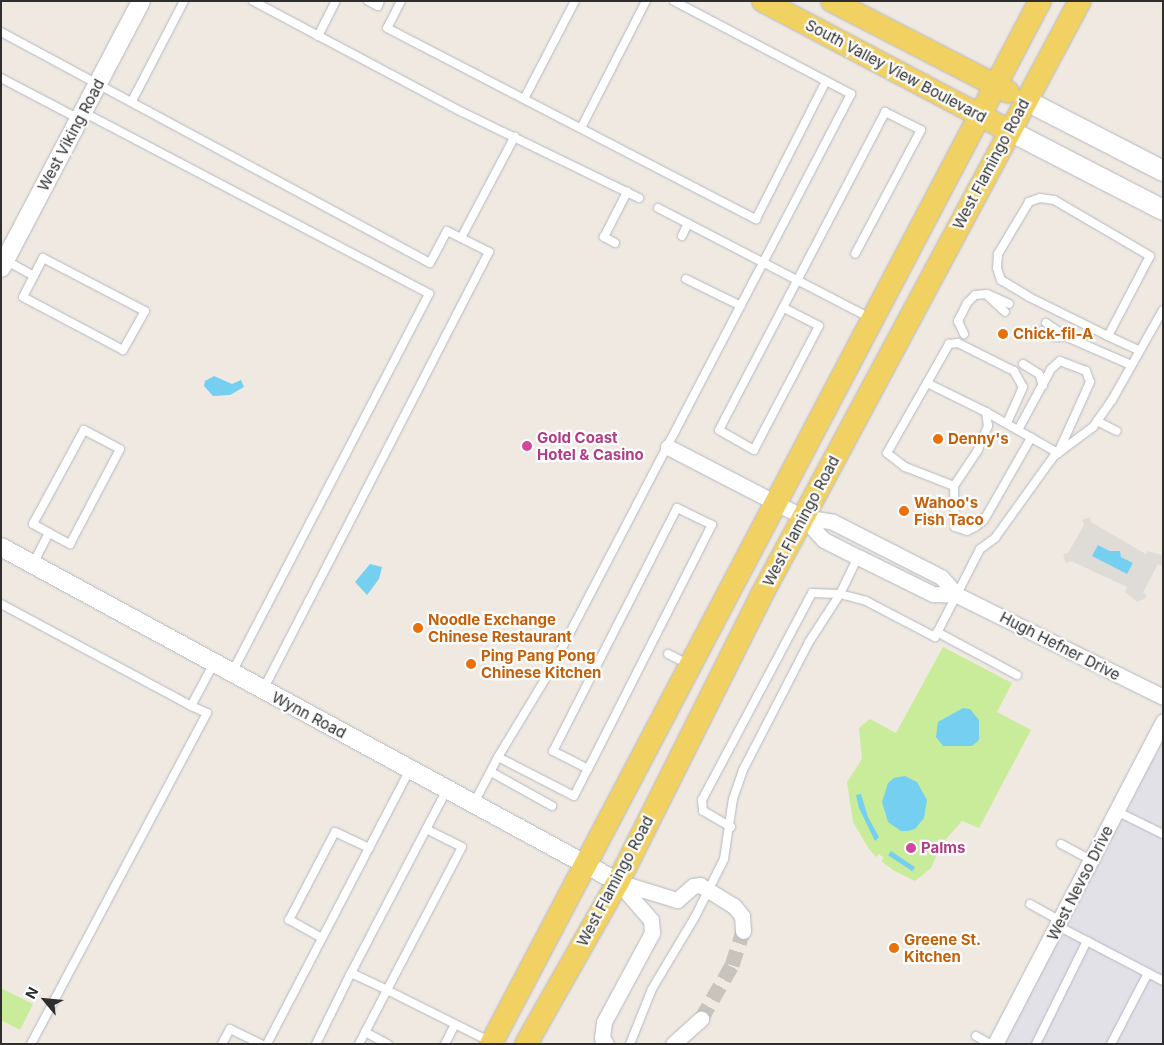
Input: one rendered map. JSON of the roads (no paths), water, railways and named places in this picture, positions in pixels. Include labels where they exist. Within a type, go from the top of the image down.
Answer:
[{"type":"main road","name":"South Valley View Boulevard","points":[[763,1],[1163,210]]},
{"type":"main road","points":[[832,1],[1163,171]]},
{"type":"main road","name":"West Flamingo Road","points":[[491,1043],[1040,1]]},
{"type":"main road","name":"West Flamingo Road","points":[[526,1044],[618,882],[803,517],[1025,100],[1080,1]]},
{"type":"street","name":"West Viking Road","points":[[3,264],[141,1]]},
{"type":"street","name":"Hugh Hefner Drive","points":[[668,447],[803,517],[833,522],[881,546],[941,577],[957,595],[1163,697]]},
{"type":"street","name":"Hugh Hefner Drive","points":[[803,517],[824,540],[932,594],[957,595]]},
{"type":"street","name":"Wynn Road","points":[[1,547],[618,882]]},
{"type":"street","name":"West Nevso Drive","points":[[995,1044],[1163,721]]},
{"type":"street","points":[[618,882],[677,900],[693,886],[700,885],[710,889],[734,906],[742,916],[743,931]]},
{"type":"street","points":[[606,1044],[602,1038],[604,1022],[652,934],[651,920],[618,882]]},
{"type":"street","points":[[673,1044],[701,1020]]},
{"type":"lane","points":[[132,101],[184,1]]},
{"type":"lane","points":[[253,1],[264,4],[318,36],[462,112],[639,198]]},
{"type":"lane","points":[[318,36],[336,1]]},
{"type":"lane","points":[[368,1],[378,6],[380,1]]},
{"type":"lane","points":[[401,1],[387,28],[756,219],[826,81]]},
{"type":"lane","points":[[524,99],[575,1]]},
{"type":"lane","points":[[581,128],[646,1]]},
{"type":"lane","points":[[474,804],[498,757],[550,671],[850,94],[674,1]]},
{"type":"lane","points":[[1,32],[430,263],[447,231],[489,252],[263,690]]},
{"type":"lane","points":[[1,78],[81,115],[429,294],[232,673]]},
{"type":"lane","points":[[784,308],[819,326],[754,450],[719,430],[885,112],[921,130],[855,254]]},
{"type":"lane","points":[[461,238],[514,136]]},
{"type":"lane","points":[[615,243],[604,237],[626,192]]},
{"type":"lane","points":[[1108,336],[1150,256],[1054,200],[1040,198],[1029,202],[998,254],[997,268],[1001,280],[1108,336],[1138,350]]},
{"type":"lane","points":[[658,208],[872,319]]},
{"type":"lane","points":[[682,236],[688,223]]},
{"type":"lane","points":[[43,258],[145,311],[123,350],[23,297],[34,276],[43,258]]},
{"type":"lane","points":[[3,264],[34,276]]},
{"type":"lane","points":[[686,279],[741,306]]},
{"type":"lane","points":[[964,334],[958,322],[967,303],[975,295],[987,294],[1009,304]]},
{"type":"lane","points":[[987,294],[996,307],[1004,312]]},
{"type":"lane","points":[[1058,453],[1077,441],[1097,421],[1163,310]]},
{"type":"lane","points":[[1046,323],[1067,337],[1131,365]]},
{"type":"lane","points":[[1042,331],[1055,337],[1067,337]]},
{"type":"lane","points":[[954,486],[905,467],[888,453],[949,344],[958,344],[1014,372],[1023,387],[1007,423]]},
{"type":"lane","points":[[731,827],[703,811],[702,800],[812,594],[840,594],[866,601],[935,637],[980,549],[995,538],[1033,482],[1058,453],[1090,382],[1086,371],[1060,361],[1051,369],[1018,430]]},
{"type":"lane","points":[[1024,364],[1039,374],[1043,385]]},
{"type":"lane","points":[[927,383],[1007,423],[1058,453]]},
{"type":"lane","points":[[986,412],[988,426],[978,450],[954,486],[955,527],[967,530],[984,520],[1031,438]]},
{"type":"lane","points":[[1097,421],[1116,431]]},
{"type":"lane","points":[[84,430],[120,449],[70,544],[49,533],[33,524],[84,430]]},
{"type":"lane","points":[[498,757],[574,796],[588,769],[712,525],[677,508],[553,751],[588,769]]},
{"type":"lane","points":[[33,564],[49,533]]},
{"type":"lane","points":[[630,1044],[652,989],[710,889],[724,860],[731,827],[733,799],[743,770],[809,642],[840,594],[858,557]]},
{"type":"lane","points":[[1,604],[190,706],[207,713],[31,1044]]},
{"type":"lane","points":[[937,632],[1017,675]]},
{"type":"lane","points":[[668,654],[691,666]]},
{"type":"lane","points":[[190,706],[214,663]]},
{"type":"lane","points":[[267,1044],[410,769]]},
{"type":"lane","points":[[491,772],[552,806]]},
{"type":"lane","points":[[316,1044],[447,789]]},
{"type":"lane","points":[[1116,811],[1163,834]]},
{"type":"lane","points":[[359,1044],[462,847],[426,829]]},
{"type":"lane","points":[[322,938],[290,920],[293,912],[335,832],[369,848]]},
{"type":"lane","points":[[1061,844],[1091,860]]},
{"type":"lane","points":[[1030,904],[1087,941],[1163,981]]},
{"type":"lane","points":[[1036,1044],[1087,941]]},
{"type":"lane","points":[[351,973],[491,1043]]},
{"type":"lane","points":[[1111,1044],[1148,973]]},
{"type":"lane","points":[[445,1044],[454,1024]]},
{"type":"lane","points":[[222,1044],[230,1029],[261,1044]]},
{"type":"lane","points":[[365,1032],[388,1044]]},
{"type":"lane","points":[[976,1036],[990,1044]]},
{"type":"water","points":[[214,376],[232,384],[241,380],[244,387],[230,395],[213,396],[204,386],[205,381]]},
{"type":"water","points":[[1098,545],[1110,551],[1120,551],[1121,557],[1133,563],[1127,574],[1092,556]]},
{"type":"water","points":[[370,564],[382,567],[379,579],[367,595],[355,582]]},
{"type":"water","points":[[963,708],[970,709],[979,720],[979,740],[972,746],[943,746],[936,737],[938,722]]},
{"type":"water","points":[[905,776],[917,782],[927,800],[924,818],[915,829],[901,831],[888,822],[882,802],[888,783],[894,778]]},
{"type":"water","points":[[861,794],[868,817],[879,837],[875,841],[859,808],[856,795]]},
{"type":"water","points":[[891,851],[915,867],[912,871],[888,855]]},
{"type":"tunnel","points":[[701,1019],[732,965],[743,931]]},
{"type":"place","name":"Chick-fil-A","points":[[1003,334]]},
{"type":"place","name":"Denny's","points":[[938,439]]},
{"type":"place","name":"Gold Coast Hotel & Casino","points":[[527,446]]},
{"type":"place","name":"Wahoo's Fish Taco","points":[[904,511]]},
{"type":"place","name":"Noodle Exchange Chinese Restaurant","points":[[418,628]]},
{"type":"place","name":"Ping Pang Pong Chinese Kitchen","points":[[471,664]]},
{"type":"place","name":"Palms","points":[[911,848]]},
{"type":"place","name":"Greene St. Kitchen","points":[[894,948]]}]
